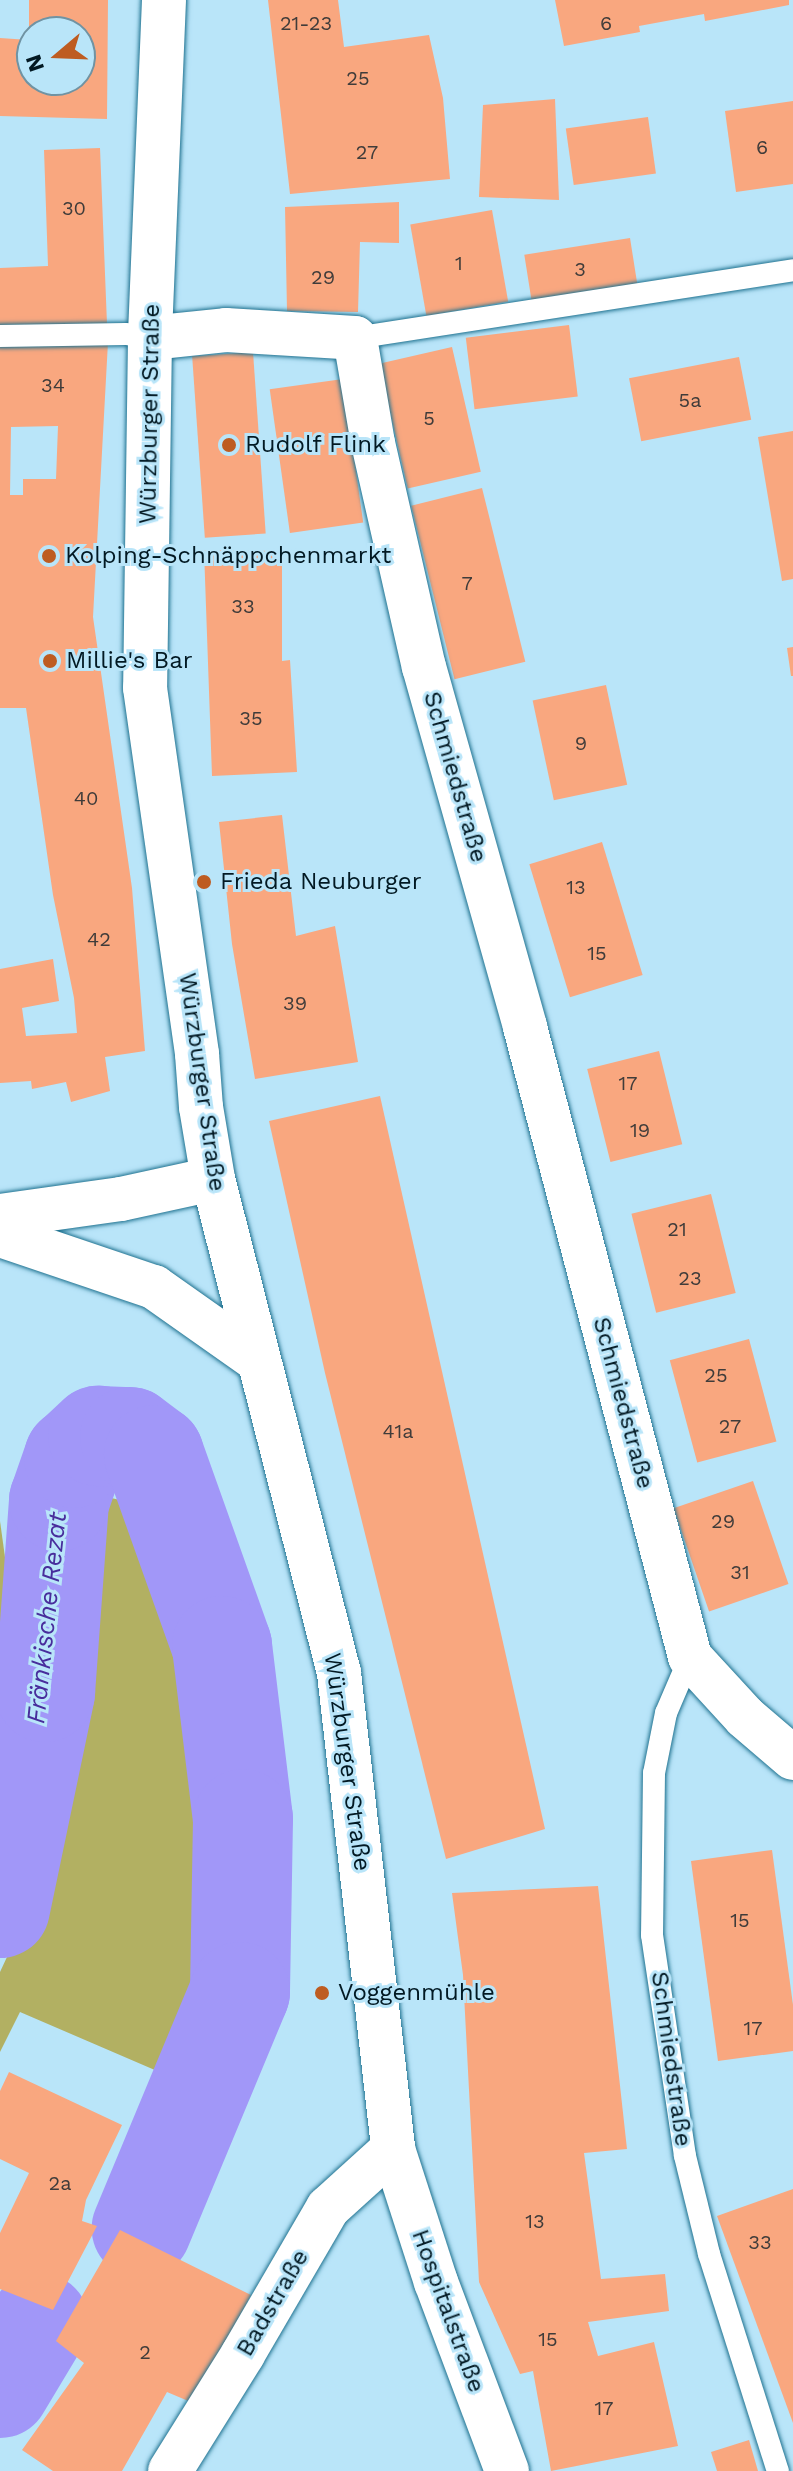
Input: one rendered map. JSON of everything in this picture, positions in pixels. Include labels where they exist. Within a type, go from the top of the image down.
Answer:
[{"type":"street","name":"Würzburger Straße","points":[[164,0],[150,338],[145,688],[213,1179],[339,1673],[393,2149]]},
{"type":"street","points":[[150,338],[226,330],[355,338]]},
{"type":"street","name":"Schmiedstraße","points":[[355,338],[373,443],[424,667],[525,1027],[690,1657]]},
{"type":"street","points":[[0,1216],[121,1199],[213,1179]]},
{"type":"street","points":[[0,1235],[154,1287],[259,1361]]},
{"type":"street","points":[[690,1657],[745,1717],[793,1758]]},
{"type":"street","name":"Badstraße","points":[[170,2471],[328,2208],[393,2149]]},
{"type":"street","name":"Hospitalstraße","points":[[393,2149],[436,2282],[507,2471]]},
{"type":"lane","points":[[355,338],[793,270]]},
{"type":"lane","points":[[0,336],[126,334],[150,338]]},
{"type":"lane","name":"Schmiedstraße","points":[[690,1657],[666,1713],[654,1773],[652,1935],[685,2156],[709,2254],[778,2471]]},
{"type":"shaded area","points":[[107,1497],[137,1504],[145,1533],[195,1633],[211,1989],[178,2080],[20,2012],[0,2052],[0,1972],[48,1869],[87,1525]]},
{"type":"shaded area","points":[[0,1521],[11,1601],[0,1690]]},
{"type":"building","points":[[29,0],[108,0],[107,119],[0,116],[0,38],[16,39],[16,96],[96,96],[96,16],[29,16]]},
{"type":"building","points":[[268,0],[338,0],[344,47],[429,35],[443,98],[450,179],[290,194]]},
{"type":"building","points":[[555,0],[789,0],[789,5],[705,21],[704,14],[639,26],[640,32],[564,46]]},
{"type":"building","points":[[555,99],[559,200],[479,197],[483,105]]},
{"type":"building","points":[[793,101],[793,184],[736,192],[725,111]]},
{"type":"building","points":[[648,117],[656,173],[574,185],[566,129]]},
{"type":"building","points":[[100,148],[107,324],[0,328],[0,268],[48,266],[44,150]]},
{"type":"building","points":[[399,202],[399,243],[360,242],[358,312],[287,311],[285,207]]},
{"type":"building","points":[[492,210],[508,302],[426,316],[410,224]]},
{"type":"building","points":[[630,238],[637,283],[532,300],[524,255]]},
{"type":"building","points":[[569,325],[578,396],[475,409],[466,338]]},
{"type":"building","points":[[108,342],[93,617],[132,888],[145,1051],[105,1057],[110,1091],[71,1102],[66,1082],[32,1089],[31,1081],[0,1083],[0,969],[53,959],[59,1001],[22,1008],[26,1036],[77,1033],[74,998],[53,895],[26,708],[0,708],[0,345]],"holes":[[[58,426],[56,479],[23,479],[23,495],[10,495],[11,427]]]},
{"type":"building","points":[[452,347],[481,472],[408,489],[379,364]]},
{"type":"building","name":"Rudolf Flink","points":[[253,352],[266,534],[205,538],[192,356]]},
{"type":"building","points":[[739,357],[751,420],[641,441],[629,378]]},
{"type":"building","points":[[343,379],[363,523],[290,533],[270,389]]},
{"type":"building","points":[[793,431],[793,579],[782,581],[758,437]]},
{"type":"building","points":[[482,488],[525,662],[454,679],[411,506]]},
{"type":"building","points":[[204,550],[282,551],[282,661],[290,660],[297,772],[212,776]]},
{"type":"building","points":[[793,647],[793,676],[791,676],[787,648]]},
{"type":"building","points":[[606,685],[627,785],[554,800],[533,701]]},
{"type":"building","points":[[282,815],[296,936],[335,926],[358,1062],[255,1079],[232,944],[219,822]]},
{"type":"building","points":[[602,842],[643,975],[570,997],[529,864]]},
{"type":"building","points":[[659,1051],[682,1144],[610,1162],[587,1069]]},
{"type":"building","points":[[380,1096],[545,1829],[446,1859],[325,1373],[269,1121]]},
{"type":"building","points":[[711,1194],[736,1293],[656,1313],[631,1214]]},
{"type":"building","points":[[749,1339],[776,1441],[697,1463],[670,1360]]},
{"type":"building","points":[[753,1481],[788,1584],[709,1611],[674,1508]]},
{"type":"building","points":[[772,1850],[793,2005],[793,2051],[718,2061],[691,1861]]},
{"type":"building","points":[[598,1886],[627,2149],[584,2153],[601,2279],[665,2274],[669,2311],[588,2322],[598,2356],[654,2342],[678,2446],[551,2471],[533,2371],[520,2374],[479,2282],[463,1975],[452,1893]]},
{"type":"building","points":[[9,2072],[122,2125],[86,2200],[82,2221],[97,2226],[53,2310],[0,2289],[0,2233],[29,2173],[0,2159],[0,2091]]},
{"type":"building","points":[[793,2189],[793,2423],[717,2216]]},
{"type":"building","points":[[120,2230],[251,2295],[193,2403],[167,2392],[122,2471],[53,2471],[22,2450],[84,2363],[56,2341]]},
{"type":"building","points":[[749,2440],[758,2471],[717,2471],[711,2452]]},
{"type":"waterway","name":"Fränkische Rezat","points":[[0,1908],[45,1692],[59,1501],[74,1458],[98,1436],[130,1437],[154,1455],[222,1646],[243,1819],[240,1992],[142,2228]]},
{"type":"waterway","name":"Fränkische Rezat","points":[[0,2388],[39,2323]]},
{"type":"place","name":"Rudolf Flink","points":[[229,445]]},
{"type":"place","name":"Kolping-Schnäppchenmarkt","points":[[49,556]]},
{"type":"place","name":"Millie's Bar","points":[[50,661]]},
{"type":"place","name":"Frieda Neuburger","points":[[204,882]]},
{"type":"place","name":"Voggenmühle","points":[[322,1993]]}]
